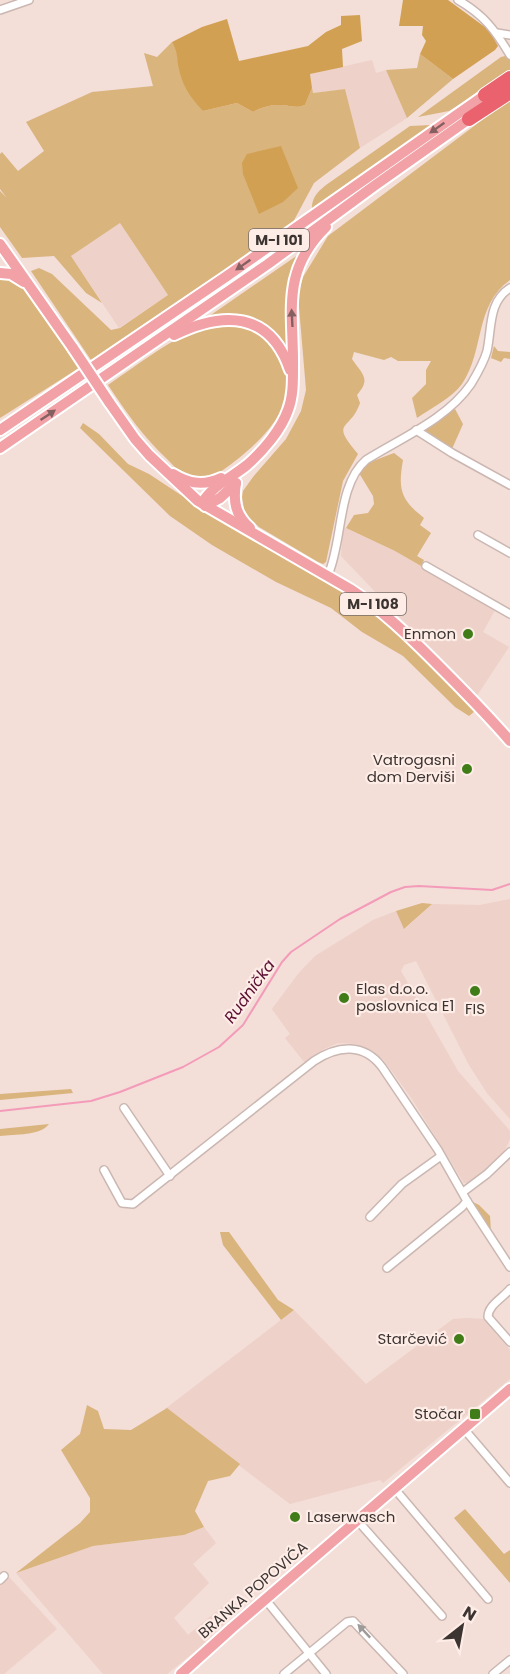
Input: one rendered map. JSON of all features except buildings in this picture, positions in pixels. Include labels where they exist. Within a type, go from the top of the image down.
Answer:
[{"type":"highway","name":"M-I 101","points":[[485,95],[510,78]]},
{"type":"highway","name":"M-I 101","points":[[469,119],[510,92]]},
{"type":"main road","name":"M-I 101","points":[[0,430],[254,257],[485,95]]},
{"type":"main road","name":"M-I 101","points":[[0,448],[268,264],[469,119]]},
{"type":"main road","points":[[204,505],[217,485],[244,466],[271,439],[289,410],[294,385],[291,306],[296,272],[310,246],[322,231],[374,186]]},
{"type":"main road","name":"M-I 108","points":[[0,244],[4,256],[28,285],[135,439],[158,463],[204,505],[360,595],[390,617],[451,677],[510,741]]},
{"type":"main road","points":[[0,268],[4,256]]},
{"type":"main road","points":[[0,273],[11,274],[28,285]]},
{"type":"main road","points":[[122,365],[173,335],[201,323],[235,320],[252,325],[270,335],[283,352],[293,377]]},
{"type":"main road","points":[[0,422],[59,383],[72,381]]},
{"type":"main road","points":[[158,463],[180,478],[195,483],[209,484],[234,469],[244,466]]},
{"type":"main road","points":[[244,466],[236,483],[233,500],[236,510],[245,524],[276,547]]},
{"type":"main road","points":[[204,505],[220,498],[236,483]]},
{"type":"main road","name":"BRANKA POPOVIĆA","points":[[181,1674],[510,1389]]},
{"type":"street","points":[[0,10],[29,0]]},
{"type":"street","points":[[458,0],[478,13],[498,33],[510,55]]},
{"type":"street","points":[[498,33],[510,35]]},
{"type":"street","points":[[328,576],[354,475],[366,460],[416,430],[464,393],[486,351],[498,298],[510,288]]},
{"type":"street","points":[[416,430],[510,485]]},
{"type":"street","points":[[478,535],[510,553]]},
{"type":"street","points":[[426,566],[510,614]]},
{"type":"street","points":[[104,1170],[120,1200],[126,1204],[140,1201],[314,1060],[327,1052],[344,1048],[365,1052],[376,1060],[441,1156],[510,1267]]},
{"type":"street","points":[[124,1108],[170,1176]]},
{"type":"street","points":[[463,1192],[487,1174],[510,1152]]},
{"type":"street","points":[[370,1217],[402,1185],[441,1156]]},
{"type":"street","points":[[387,1268],[462,1208],[467,1201]]},
{"type":"street","points":[[510,1289],[490,1309],[488,1314],[488,1317],[510,1342]]},
{"type":"street","points":[[464,1429],[510,1483]]},
{"type":"street","points":[[394,1488],[488,1599]]},
{"type":"street","points":[[357,1520],[442,1617]]},
{"type":"street","points":[[265,1599],[326,1674]]},
{"type":"street","points":[[284,1674],[347,1622],[353,1621],[403,1674]]},
{"type":"street","points":[[493,1674],[510,1660]]},
{"type":"shaded area","points":[[403,0],[448,0],[489,30],[498,46],[453,79],[420,54],[426,41],[422,35],[423,26],[399,26]]},
{"type":"shaded area","points":[[360,15],[362,41],[342,49],[343,67],[310,74],[312,88],[305,105],[298,107],[273,105],[253,112],[237,103],[203,111],[184,84],[172,42],[202,27],[227,19],[239,61],[308,46],[326,32],[341,25],[341,16]]},
{"type":"shaded area","points":[[172,42],[176,48],[179,66],[203,111],[237,103],[253,112],[273,105],[298,107],[305,105],[312,88],[313,93],[345,89],[360,148],[314,183],[292,224],[91,360],[31,271],[39,268],[52,274],[111,330],[120,328],[168,295],[120,223],[71,256],[102,303],[86,293],[54,256],[22,258],[0,227],[0,191],[6,197],[0,189],[0,154],[2,152],[18,171],[44,151],[26,122],[92,92],[153,86],[144,53],[157,57]]},
{"type":"shaded area","points":[[420,54],[453,79],[407,118],[386,70],[417,68]]},
{"type":"shaded area","points":[[505,56],[510,59],[510,73],[449,111],[418,117],[501,57]]},
{"type":"shaded area","points":[[372,60],[376,73],[386,70],[407,118],[360,148],[345,89],[312,93],[310,74]]},
{"type":"shaded area","points":[[510,99],[510,280],[491,302],[485,315],[474,357],[462,384],[447,398],[417,418],[412,398],[426,384],[426,370],[431,361],[398,361],[391,357],[384,360],[354,352],[352,359],[364,377],[364,385],[357,395],[360,403],[356,412],[343,431],[358,454],[343,481],[326,562],[323,564],[318,562],[259,527],[244,509],[242,497],[243,491],[253,477],[286,439],[301,411],[306,390],[299,307],[299,291],[303,277],[328,236]]},
{"type":"shaded area","points":[[431,125],[312,210],[315,196],[326,185],[410,126]]},
{"type":"shaded area","points":[[281,146],[298,188],[283,202],[259,214],[243,174],[242,163],[247,154]]},
{"type":"shaded area","points":[[120,223],[168,295],[119,328],[71,256]]},
{"type":"shaded area","points":[[305,250],[298,263],[291,356],[271,332],[208,317]]},
{"type":"shaded area","points":[[0,278],[12,280],[23,288],[79,368],[0,418]]},
{"type":"shaded area","points":[[218,323],[254,330],[261,334],[285,366],[289,386],[281,411],[265,434],[244,454],[213,477],[205,480],[183,474],[159,452],[108,385],[189,333]]},
{"type":"shaded area","points":[[494,346],[498,351],[510,352],[510,359],[504,358],[501,362],[491,358]]},
{"type":"shaded area","points":[[455,409],[463,424],[452,449],[426,433],[425,427]]},
{"type":"shaded area","points":[[83,423],[99,434],[128,464],[149,474],[228,526],[364,602],[406,638],[475,711],[469,716],[455,707],[403,656],[362,632],[331,608],[276,582],[212,545],[170,516],[80,428]]},
{"type":"shaded area","points":[[394,453],[403,460],[401,486],[405,499],[424,518],[420,525],[431,533],[417,556],[424,560],[421,566],[346,528],[354,515],[368,513],[374,504],[373,496],[359,473],[365,464]]},
{"type":"shaded area","points":[[343,527],[395,551],[495,610],[483,632],[509,647],[476,697],[341,556]]},
{"type":"shaded area","points":[[510,899],[510,1119],[487,1093],[469,1065],[416,961],[404,965],[401,971],[458,1071],[510,1131],[510,1139],[503,1154],[483,1175],[471,1183],[464,1183],[412,1099],[383,1059],[356,1044],[338,1043],[324,1049],[305,1063],[285,1038],[290,1034],[272,1009],[298,974],[315,956],[373,920],[396,911],[405,929],[432,904],[480,905]]},
{"type":"shaded area","points":[[422,903],[432,904],[404,929],[396,911]]},
{"type":"shaded area","points":[[71,1089],[73,1093],[0,1100],[0,1094]]},
{"type":"shaded area","points":[[49,1124],[33,1133],[0,1136],[0,1129]]},
{"type":"shaded area","points":[[469,1200],[479,1205],[490,1216],[491,1232]]},
{"type":"shaded area","points":[[220,1232],[229,1232],[278,1300],[294,1310],[281,1320],[223,1245]]},
{"type":"shaded area","points":[[294,1310],[366,1384],[453,1319],[483,1319],[510,1350],[510,1379],[383,1483],[380,1480],[290,1504],[165,1409]]},
{"type":"shaded area","points":[[87,1405],[98,1411],[104,1429],[131,1430],[167,1408],[240,1464],[230,1476],[208,1481],[195,1511],[204,1527],[184,1535],[93,1546],[16,1573],[80,1523],[90,1512],[90,1498],[61,1450],[80,1434]]},
{"type":"shaded area","points":[[465,1509],[504,1554],[510,1550],[510,1583],[454,1518]]},
{"type":"shaded area","points":[[204,1527],[216,1543],[193,1564],[209,1583],[174,1618],[188,1635],[229,1601],[228,1620],[198,1649],[167,1674],[103,1674],[16,1573],[93,1546],[184,1535]]},
{"type":"shaded area","points":[[9,1577],[57,1629],[4,1674],[0,1674],[0,1585]]},
{"type":"waterway","name":"Rudnička","points":[[0,1111],[91,1101],[183,1067],[219,1047],[243,1025],[282,962],[291,952],[340,919],[391,892],[405,887],[419,886],[492,890],[510,884]]},
{"type":"place","name":"Enmon","points":[[468,634]]},
{"type":"place","name":"Vatrogasni dom Derviši","points":[[467,769]]},
{"type":"place","name":"FIS","points":[[475,991]]},
{"type":"place","name":"Elas d.o.o. poslovnica E1","points":[[344,998]]},
{"type":"place","name":"Starčević","points":[[459,1339]]},
{"type":"place","name":"Stočar","points":[[475,1414]]},
{"type":"place","name":"Laserwasch","points":[[295,1517]]}]
